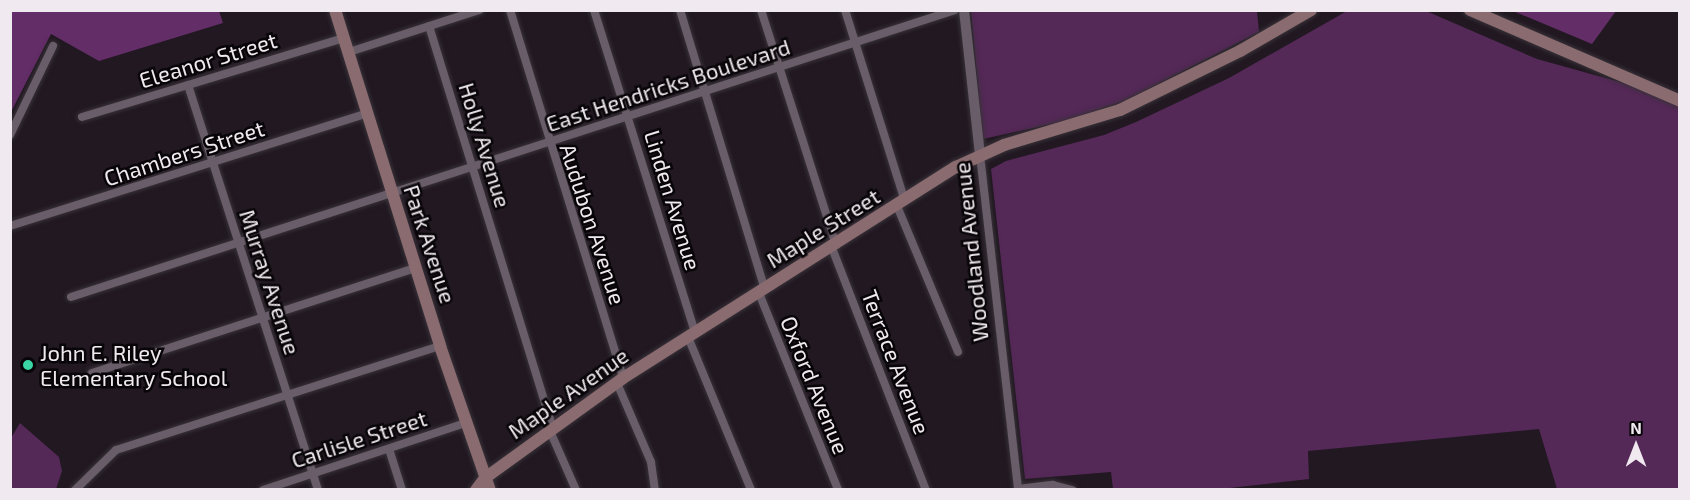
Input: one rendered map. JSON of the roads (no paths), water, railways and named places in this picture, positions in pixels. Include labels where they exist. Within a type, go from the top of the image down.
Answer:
[{"type":"main road","name":"Park Avenue","points":[[336,10],[440,346],[487,484]]},
{"type":"main road","name":"Maple Street","points":[[692,335],[980,155],[1120,110],[1240,51],[1311,10]]},
{"type":"main road","points":[[1470,10],[1680,101]]},
{"type":"main road","name":"Maple Avenue","points":[[476,489],[487,484],[551,430],[620,380],[692,335]]},
{"type":"street","points":[[349,52],[479,10]]},
{"type":"street","name":"Audubon Avenue","points":[[510,10],[620,380],[651,462],[655,489]]},
{"type":"street","name":"Linden Avenue","points":[[594,10],[692,335],[751,489]]},
{"type":"street","name":"Oxford Avenue","points":[[680,10],[762,291],[838,489]]},
{"type":"street","name":"Terrace Avenue","points":[[761,10],[834,246],[926,489]]},
{"type":"street","points":[[845,10],[901,203],[958,352]]},
{"type":"street","name":"East Hendricks Boulevard","points":[[71,297],[472,164],[706,93],[955,10]]},
{"type":"street","name":"Woodland Avenue","points":[[964,10],[1018,489]]},
{"type":"street","name":"Holly Avenue","points":[[429,26],[551,430]]},
{"type":"street","name":"Eleanor Street","points":[[82,117],[344,38]]},
{"type":"street","points":[[10,135],[53,46]]},
{"type":"street","name":"Murray Avenue","points":[[188,85],[318,489]]},
{"type":"street","name":"Chambers Street","points":[[10,226],[369,113]]},
{"type":"street","points":[[92,373],[416,268]]},
{"type":"street","points":[[75,489],[116,450],[440,346]]},
{"type":"street","name":"Carlisle Street","points":[[262,489],[466,423]]},
{"type":"street","points":[[551,430],[576,489]]},
{"type":"street","points":[[389,448],[402,489]]},
{"type":"street","points":[[1018,489],[1053,485],[1072,489]]},
{"type":"place","name":"John E. Riley Elementary School","points":[[28,365]]}]
